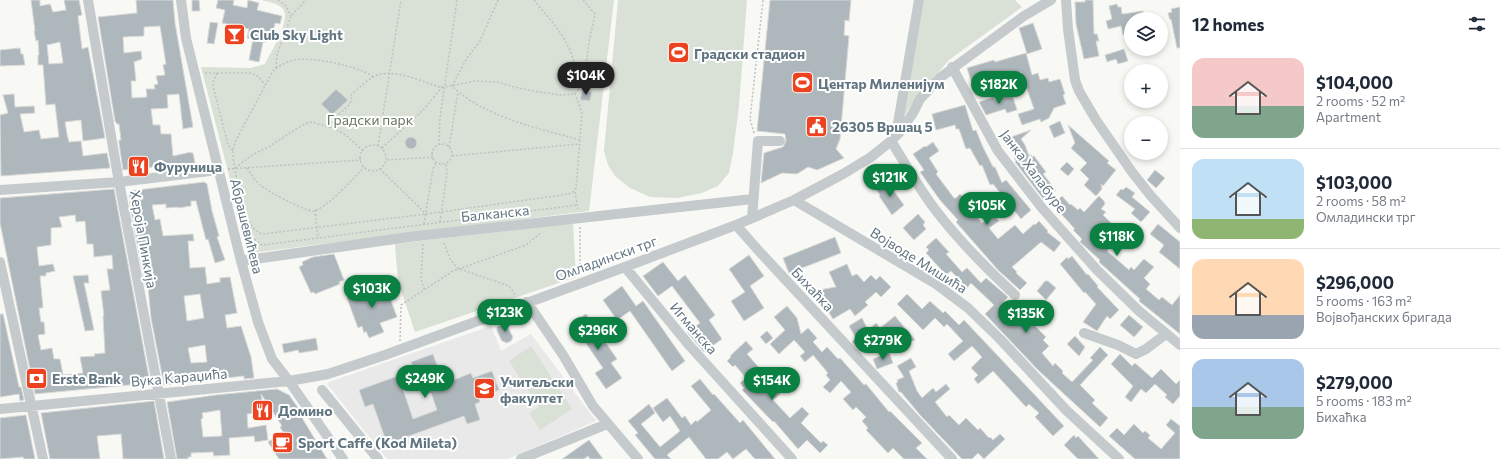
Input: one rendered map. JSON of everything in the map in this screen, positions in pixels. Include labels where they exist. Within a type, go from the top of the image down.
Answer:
[{"type":"street","name":"Хероја Пинкија","points":[[88,0],[119,182],[171,459]]},
{"type":"street","name":"Абрашевићева","points":[[181,0],[186,38],[241,262],[258,322],[272,359],[343,459]]},
{"type":"street","points":[[919,0],[893,139],[923,192],[945,222],[978,260],[1014,295]]},
{"type":"street","name":"Омладински трг","points":[[289,381],[328,374],[401,349],[736,225],[794,200],[859,165],[893,139],[913,113],[920,99],[952,67],[1024,16],[1050,0]]},
{"type":"street","points":[[1066,0],[1075,80],[1079,91],[1096,120],[1132,172],[1180,228]]},
{"type":"street","name":"Јанка Халабуре","points":[[952,67],[994,145],[1020,179],[1097,270],[1139,311],[1180,345]]},
{"type":"street","points":[[752,218],[758,141],[780,141]]},
{"type":"street","points":[[0,190],[119,182],[218,170]]},
{"type":"street","name":"Балканска","points":[[241,262],[424,236],[753,199]]},
{"type":"street","name":"Војводе Мишића","points":[[794,200],[936,284],[968,308],[1000,339],[1066,410],[1119,459]]},
{"type":"street","name":"Бихаћка","points":[[736,225],[952,459]]},
{"type":"street","points":[[0,262],[43,459]]},
{"type":"street","name":"Игманска","points":[[625,267],[689,345],[792,459]]},
{"type":"street","points":[[523,304],[563,355],[593,406],[638,459]]},
{"type":"street","points":[[1084,333],[1118,345],[1136,354],[1146,349],[1166,334]]},
{"type":"street","name":"Вука Караџића","points":[[0,409],[289,381]]},
{"type":"street","points":[[322,390],[378,459]]},
{"type":"street","points":[[521,459],[607,424]]},
{"type":"path","points":[[278,0],[286,6],[291,16]]},
{"type":"path","points":[[276,68],[277,55],[291,16],[306,0]]},
{"type":"path","points":[[378,146],[401,0]]},
{"type":"path","points":[[440,145],[440,118],[457,0]]},
{"type":"path","points":[[452,86],[467,58],[480,41],[498,0]]},
{"type":"path","points":[[534,0],[563,36],[569,46],[579,89]]},
{"type":"path","points":[[329,127],[337,116],[350,103],[352,98],[351,95],[373,77],[383,74],[402,75],[444,87],[475,81],[497,82],[539,92],[560,95],[575,94],[584,82],[589,42],[595,14],[583,0]]},
{"type":"path","points":[[758,141],[754,134],[750,119],[763,0]]},
{"type":"path","points":[[373,77],[359,70],[328,62],[300,59],[293,60],[273,71],[235,142],[233,151],[235,168],[250,235],[255,241],[262,245],[577,204]]},
{"type":"path","points":[[195,75],[209,73],[251,73],[259,77],[265,86]]},
{"type":"path","points":[[217,73],[213,86],[228,145],[233,151]]},
{"type":"path","points":[[452,86],[504,118],[580,140]]},
{"type":"path","points":[[382,148],[424,109],[444,87]]},
{"type":"path","points":[[449,147],[446,145],[440,145],[435,148],[433,157],[436,162],[442,164],[446,163],[452,156],[449,147],[458,91]]},
{"type":"path","points":[[575,94],[582,113],[575,191],[580,218],[580,283]]},
{"type":"path","points":[[235,168],[304,124],[312,122],[338,129],[363,151]]},
{"type":"path","points":[[452,156],[580,144]]},
{"type":"path","points":[[369,146],[378,146],[382,148],[386,155],[385,164],[380,169],[374,171],[369,170],[364,167],[361,160],[363,151],[369,146]]},
{"type":"path","points":[[386,160],[433,157]]},
{"type":"path","points":[[218,170],[361,160]]},
{"type":"path","points":[[424,289],[421,279],[424,224],[433,169],[436,162]]},
{"type":"path","points":[[440,222],[447,172],[446,163]]},
{"type":"path","points":[[247,168],[253,178],[263,188],[306,210],[315,210],[323,207],[364,167]]},
{"type":"path","points":[[380,169],[426,214]]},
{"type":"path","points":[[246,216],[252,227],[263,234],[441,212],[569,194],[575,191]]},
{"type":"path","points":[[315,210],[318,238]]},
{"type":"path","points":[[401,349],[401,305],[457,268],[526,245],[542,234],[547,222]]},
{"type":"path","points":[[442,234],[448,255],[452,263],[457,268],[509,286],[523,304]]},
{"type":"shaded area","points":[[491,326],[501,351],[531,334],[596,421],[508,459],[387,459],[327,384],[329,382]]},
{"type":"green space","name":"Градски парк","points":[[262,0],[614,0],[589,211],[249,253],[201,67],[251,68],[265,64],[280,36],[285,19],[285,13],[278,5]]},
{"type":"green space","name":"Градски стадион","points":[[618,0],[747,0],[739,106],[733,153],[729,173],[718,186],[702,193],[677,198],[650,197],[630,188],[615,176],[608,165],[604,151]]},
{"type":"green space","points":[[924,0],[1015,0],[1022,7],[949,60],[918,96],[904,116]]},
{"type":"green space","points":[[573,223],[576,277],[415,332],[398,281],[395,244]]},
{"type":"green space","points":[[531,346],[572,409],[540,430],[529,413],[539,407],[509,361]]},
{"type":"building","points":[[31,0],[40,0],[40,6],[50,4],[53,12],[66,10],[64,0],[79,0],[82,15],[78,16],[82,49],[88,47],[105,138],[83,141],[81,120],[65,122],[67,134],[69,142],[81,141],[83,156],[107,153],[110,168],[1,176],[0,115],[8,113],[3,95],[14,94],[15,107],[34,106],[35,113],[20,114],[24,132],[39,130],[41,139],[59,137],[55,104],[46,105],[43,65],[38,65],[38,40],[36,41]],"holes":[[[60,42],[63,63],[49,64],[47,45]]]},
{"type":"building","points":[[136,0],[173,0],[175,23],[193,127],[183,129],[179,94],[167,95],[168,108],[151,109],[153,125],[160,125],[161,134],[171,134],[173,156],[191,152],[193,153],[195,163],[123,170],[119,143],[119,140],[121,140],[119,124],[115,121],[98,17],[137,13]],"holes":[[[160,26],[166,64],[163,65],[165,75],[156,76],[158,84],[154,85],[155,89],[146,89],[147,97],[132,98],[131,81],[136,81],[134,62],[142,59],[141,51],[124,53],[123,37],[144,36],[144,27]]]},
{"type":"building","points":[[192,0],[199,0],[200,11],[192,11]]},
{"type":"building","points":[[218,0],[234,0],[233,5],[247,8],[248,0],[259,3],[257,10],[282,16],[280,24],[275,23],[273,33],[268,32],[266,42],[263,42],[259,62],[249,60],[253,39],[247,38],[249,29],[222,23],[225,10],[216,8]]},
{"type":"building","name":"Центар Миленијум","points":[[770,0],[851,0],[849,21],[845,20],[844,35],[849,36],[840,139],[836,149],[844,158],[817,170],[808,167],[797,174],[782,173],[761,183],[764,153],[783,147],[786,141],[785,134],[757,131]]},
{"type":"building","points":[[1085,0],[1093,0],[1094,34],[1097,34],[1099,41],[1096,41],[1099,56],[1084,59],[1076,24],[1075,2],[1085,2]]},
{"type":"building","points":[[1117,4],[1118,7],[1121,7],[1122,14],[1124,14],[1124,35],[1121,26],[1108,29],[1106,21],[1112,19],[1109,6]]},
{"type":"building","points":[[1180,7],[1180,48],[1177,48],[1171,19],[1170,20],[1168,13],[1172,12],[1171,9]]},
{"type":"building","points":[[210,22],[218,23],[214,44],[207,43]]},
{"type":"building","points":[[1033,23],[1042,49],[1027,54],[1019,28]]},
{"type":"building","points":[[20,48],[25,65],[0,66],[0,50]]},
{"type":"building","points":[[1124,49],[1124,56],[1126,56],[1128,61],[1118,64],[1116,59],[1107,62],[1105,55]]},
{"type":"building","points":[[1026,53],[1032,75],[1038,73],[1040,80],[1048,78],[1049,82],[1060,79],[1065,94],[1063,95],[1066,104],[1054,108],[1049,118],[1041,122],[1040,119],[1022,125],[1018,114],[1034,109],[1021,72],[1004,77],[1003,74],[972,84],[967,68]]},
{"type":"building","points":[[336,89],[348,100],[332,115],[321,104]]},
{"type":"building","points":[[582,90],[592,92],[590,101],[580,100]]},
{"type":"building","points":[[1012,94],[1017,110],[1007,113],[1005,109],[986,115],[979,102],[994,97],[995,100]]},
{"type":"building","points":[[965,105],[973,131],[976,130],[982,145],[993,167],[995,167],[1002,183],[1006,180],[1031,210],[1021,219],[993,184],[990,185],[982,165],[980,166],[970,148],[966,149],[959,129],[956,129],[955,125],[936,130],[932,114]]},
{"type":"building","points":[[1060,121],[1065,133],[1054,138],[1049,126]]},
{"type":"building","points":[[1068,125],[1109,161],[1107,163],[1116,170],[1103,186],[1101,184],[1102,189],[1096,196],[1084,185],[1089,179],[1080,170],[1087,163],[1071,148],[1075,143]]},
{"type":"building","points":[[1031,130],[1021,139],[1029,156],[1034,156],[1046,172],[1043,174],[1056,190],[1044,200],[1015,162],[1008,138]]},
{"type":"building","points":[[413,137],[416,138],[416,148],[409,149],[406,148],[405,141],[406,138]]},
{"type":"building","points":[[933,142],[939,151],[929,158],[938,172],[936,174],[954,198],[960,194],[969,204],[967,206],[982,223],[993,215],[999,221],[989,228],[998,239],[1015,225],[1023,234],[1039,221],[1048,231],[1047,232],[1061,243],[1054,252],[1041,242],[1012,267],[1027,283],[1020,290],[998,270],[956,222],[958,220],[940,200],[920,172],[924,170],[913,154]]},
{"type":"building","points":[[1067,162],[1074,169],[1068,176],[1060,169]]},
{"type":"building","points":[[1155,170],[1165,178],[1156,188],[1147,180]]},
{"type":"building","points":[[204,182],[207,184],[219,236],[217,237],[225,260],[215,263],[208,239],[206,240],[196,201],[191,201],[191,206],[178,208],[166,208],[166,204],[152,205],[155,220],[160,219],[163,236],[193,234],[194,241],[188,241],[190,268],[205,267],[207,284],[220,282],[220,278],[230,277],[237,313],[225,315],[227,328],[241,326],[251,357],[254,378],[244,379],[244,376],[164,385],[151,318],[148,286],[145,286],[130,205],[129,191]],"holes":[[[200,294],[204,318],[187,321],[184,296]],[[205,345],[207,362],[191,363],[188,348]]]},
{"type":"building","points":[[886,182],[904,205],[892,215],[876,189]]},
{"type":"building","points":[[1126,187],[1135,193],[1132,197],[1150,212],[1141,222],[1131,213],[1135,209],[1116,195],[1121,189],[1123,190]]},
{"type":"building","points":[[114,189],[150,383],[35,394],[0,223],[0,198]],"holes":[[[75,215],[76,222],[85,221],[87,244],[93,244],[94,257],[112,255],[113,269],[107,269],[110,290],[101,291],[104,316],[105,353],[94,354],[95,356],[80,357],[83,373],[63,375],[60,359],[54,359],[52,348],[41,350],[38,335],[45,334],[44,322],[41,322],[39,308],[43,308],[40,276],[46,276],[46,273],[55,271],[53,264],[39,266],[37,247],[51,245],[51,228],[62,227],[59,217]]]},
{"type":"building","points":[[1062,196],[1070,205],[1071,204],[1078,210],[1080,208],[1084,212],[1099,196],[1104,201],[1105,204],[1101,209],[1106,212],[1103,215],[1132,243],[1127,248],[1109,230],[1099,241],[1108,249],[1107,251],[1129,270],[1131,267],[1134,270],[1144,259],[1154,267],[1144,278],[1150,284],[1146,289],[1159,300],[1162,297],[1172,305],[1180,295],[1180,334],[1139,301],[1140,299],[1099,262],[1100,260],[1080,242],[1082,239],[1073,230],[1075,229],[1053,205]]},
{"type":"building","points":[[918,214],[925,222],[923,225],[926,229],[914,240],[903,228]]},
{"type":"building","points":[[1158,224],[1180,242],[1180,269],[1159,252],[1164,245],[1150,234]]},
{"type":"building","points":[[835,237],[841,253],[789,273],[783,258]]},
{"type":"building","points":[[936,238],[949,252],[946,254],[962,272],[967,268],[981,283],[986,278],[1008,297],[1001,305],[1012,316],[1023,306],[1031,314],[1045,300],[1051,305],[1045,314],[1034,325],[1046,337],[1043,340],[1049,346],[1042,353],[1053,366],[1055,363],[1063,371],[1062,373],[1072,382],[1093,360],[1090,358],[1100,347],[1108,355],[1080,385],[1095,400],[1092,403],[1108,418],[1100,427],[1038,370],[985,314],[994,305],[971,283],[967,288],[951,271],[946,275],[926,253],[929,250],[926,247]]},
{"type":"building","points":[[334,254],[344,280],[339,282],[340,284],[315,294],[314,292],[311,293],[299,267],[303,265],[302,262],[313,257]]},
{"type":"building","points":[[749,255],[764,276],[750,286],[764,308],[744,321],[731,301],[745,292],[729,269]]},
{"type":"building","points":[[1072,256],[1098,286],[1097,287],[1119,310],[1110,319],[1107,316],[1097,331],[1083,322],[1096,304],[1085,292],[1084,293],[1060,264],[1067,257],[1068,259]]},
{"type":"building","points":[[663,262],[678,281],[685,275],[715,315],[709,320],[722,339],[704,352],[687,332],[700,323],[672,286],[658,296],[643,276]]},
{"type":"building","points":[[847,264],[852,276],[857,274],[864,282],[871,275],[876,280],[880,276],[891,287],[881,297],[876,292],[865,302],[868,305],[855,316],[850,309],[833,319],[821,300],[819,290],[836,287],[829,272]]},
{"type":"building","points":[[88,275],[89,283],[84,283],[94,330],[85,331],[73,276]]},
{"type":"building","points":[[1045,281],[1048,281],[1056,288],[1046,300],[1037,291]]},
{"type":"building","points":[[384,282],[397,317],[380,323],[384,332],[369,338],[366,331],[364,333],[362,326],[358,328],[347,298],[378,286],[377,285]]},
{"type":"building","points":[[622,286],[636,306],[643,301],[685,361],[672,371],[630,311],[617,320],[603,300]]},
{"type":"building","points":[[907,294],[922,309],[930,301],[943,313],[945,311],[959,325],[964,320],[1064,426],[1053,436],[1035,417],[1039,413],[1029,404],[1026,407],[993,371],[978,384],[974,379],[978,375],[971,368],[982,357],[972,346],[954,361],[948,354],[963,341],[947,324],[944,327],[935,318],[923,330],[897,304]]},
{"type":"building","points":[[787,306],[797,318],[801,334],[808,328],[817,338],[813,342],[822,352],[827,347],[838,359],[840,358],[864,385],[866,384],[889,412],[890,411],[922,443],[916,448],[927,459],[904,459],[893,448],[888,453],[866,430],[868,428],[862,421],[866,417],[856,407],[853,410],[843,399],[851,392],[841,381],[830,393],[823,387],[830,380],[826,375],[828,373],[813,355],[805,362],[800,356],[805,352],[794,340],[779,354],[770,344],[785,330],[774,317]]},
{"type":"building","points":[[0,314],[3,314],[19,387],[21,387],[24,400],[20,401],[19,394],[0,397]]},
{"type":"building","points":[[586,314],[617,359],[611,363],[622,378],[606,389],[595,373],[603,368],[572,323]]},
{"type":"building","points":[[1129,315],[1143,327],[1134,337],[1120,325]]},
{"type":"building","points":[[895,316],[915,340],[903,343],[900,339],[883,353],[870,336],[857,348],[852,342],[856,338],[849,326],[862,318],[868,330],[876,323],[880,328]]},
{"type":"building","points":[[505,323],[513,337],[511,341],[507,343],[502,341],[497,331],[497,327]]},
{"type":"building","points":[[767,331],[773,338],[766,344],[760,337]]},
{"type":"building","points":[[1075,336],[1085,347],[1079,356],[1067,344]]},
{"type":"building","points":[[316,338],[318,350],[299,353],[298,350],[284,353],[282,344]]},
{"type":"building","points":[[746,341],[753,349],[747,354],[762,371],[754,379],[769,394],[785,380],[790,385],[773,400],[790,418],[802,407],[809,414],[801,423],[821,443],[823,441],[828,445],[820,453],[807,440],[798,449],[774,421],[773,422],[742,390],[744,388],[740,383],[746,378],[735,365],[733,367],[727,361],[731,357],[730,356]]},
{"type":"building","points":[[889,352],[893,363],[877,369],[873,359]]},
{"type":"building","points":[[433,354],[444,384],[471,373],[473,378],[492,371],[499,390],[479,397],[480,402],[475,404],[480,420],[467,424],[464,416],[387,444],[373,404],[365,407],[359,390],[414,370],[411,362]],"holes":[[[423,382],[427,394],[431,393],[437,410],[413,419],[403,389]]]},
{"type":"building","points":[[1120,354],[1132,366],[1135,363],[1152,378],[1161,369],[1176,384],[1180,380],[1180,396],[1173,404],[1165,397],[1167,395],[1155,384],[1146,393],[1141,389],[1131,402],[1125,397],[1133,386],[1111,364]]},
{"type":"building","points":[[911,358],[916,367],[909,371],[917,391],[922,398],[933,388],[936,392],[946,384],[950,389],[935,402],[947,417],[949,415],[959,425],[966,418],[978,430],[980,428],[989,438],[990,437],[993,440],[1000,434],[1005,439],[984,459],[978,453],[972,459],[962,459],[921,416],[901,392],[899,392],[896,383],[898,382],[897,380],[904,377],[897,366]]},
{"type":"building","points":[[700,379],[740,423],[743,420],[775,459],[755,459],[746,449],[733,459],[727,452],[718,459],[706,459],[689,437],[667,455],[671,459],[655,459],[635,435],[638,433],[628,421],[649,404],[655,413],[641,424],[660,447],[680,431],[670,416],[663,422],[653,408],[667,398],[682,418],[685,416],[691,425],[696,420],[697,422],[711,410],[691,386]]},
{"type":"building","points":[[277,389],[289,395],[301,412],[299,413],[327,459],[279,459],[268,442],[283,432],[280,427],[282,426],[261,394],[264,412],[247,414],[248,428],[266,425],[268,440],[255,442],[254,436],[229,438],[230,455],[214,456],[213,452],[191,453],[191,457],[188,457],[188,459],[177,459],[167,402],[216,395]],"holes":[[[220,410],[222,436],[203,437],[201,419],[203,418],[202,413]]]},
{"type":"building","points":[[154,401],[164,459],[123,459],[121,434],[97,436],[100,459],[50,459],[41,413]]},
{"type":"building","points":[[26,415],[35,459],[24,459],[23,457],[0,459],[0,418]]},
{"type":"building","points":[[1171,419],[1180,426],[1180,459],[1135,459],[1109,436],[1117,428],[1124,435],[1134,424],[1143,433],[1145,431],[1150,435],[1148,438],[1161,449],[1175,433],[1166,425]]},
{"type":"building","points":[[1074,435],[1076,438],[1078,436],[1099,459],[1078,459],[1064,445]]},
{"type":"building","points":[[589,440],[603,459],[590,459],[588,456],[584,459],[562,459]]},
{"type":"place","name":"Club Sky Light","points":[[235,34]]},
{"type":"place","name":"Градски стадион","points":[[678,53]]},
{"type":"place","name":"Центар Миленијум","points":[[803,83]]},
{"type":"place","name":"26305 Вршац 5","points":[[817,126]]},
{"type":"place","name":"Фуруница","points":[[138,166]]},
{"type":"place","name":"Erste Bank","points":[[36,378]]},
{"type":"place","name":"Учитељски факултет","points":[[485,389]]},
{"type":"place","name":"Домино","points":[[262,410]]},
{"type":"place","name":"Sport Caffe (Kod Mileta)","points":[[282,442]]}]
